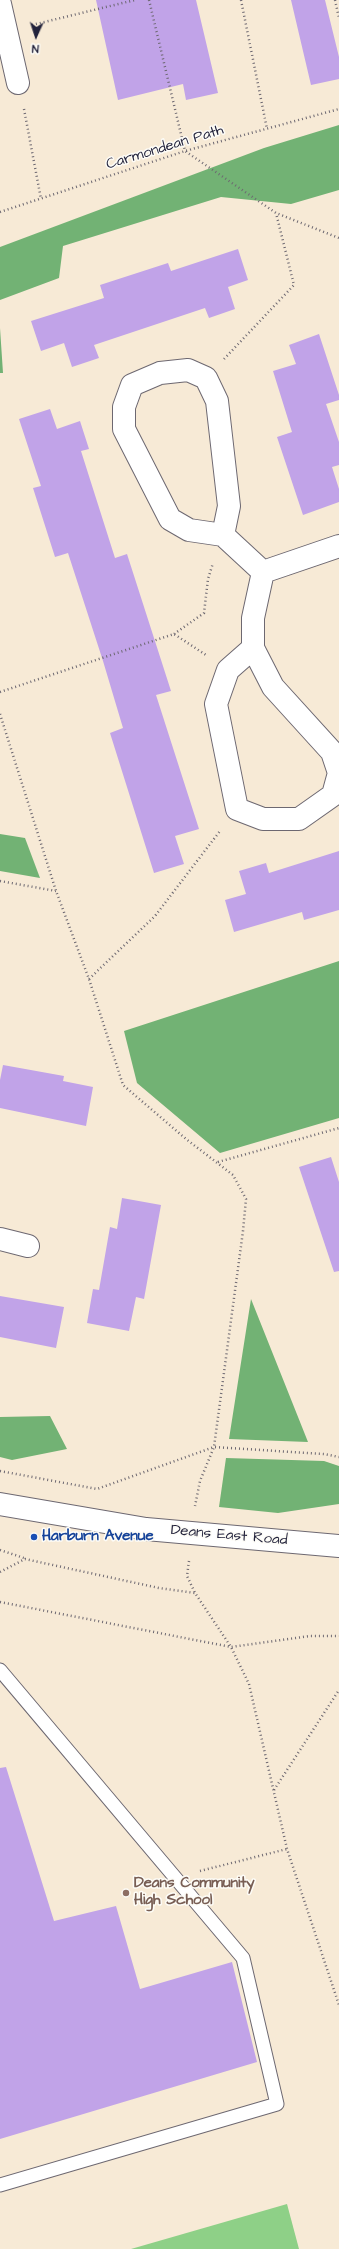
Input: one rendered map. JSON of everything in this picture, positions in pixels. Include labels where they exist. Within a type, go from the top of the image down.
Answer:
[{"type":"street","points":[[0,4],[18,83]]},
{"type":"street","points":[[223,535],[229,506],[217,401],[206,378],[188,370],[160,373],[132,385],[124,407],[124,429],[170,518],[189,530],[223,535],[263,572]]},
{"type":"street","points":[[263,572],[339,546]]},
{"type":"street","points":[[253,648],[228,670],[216,704],[237,808],[263,819],[299,819],[333,795],[339,773],[332,752],[273,687],[253,648],[253,618],[263,572]]},
{"type":"street","points":[[0,1239],[28,1246]]},
{"type":"street","name":"Deans East Road","points":[[0,1504],[146,1529],[339,1546]]},
{"type":"lane","points":[[0,1670],[243,1958],[276,2104],[0,2185]]},
{"type":"path","points":[[6,32],[135,0]]},
{"type":"path","points":[[148,0],[185,151],[276,213],[339,238]]},
{"type":"path","points":[[241,0],[268,129]]},
{"type":"path","points":[[335,0],[339,18]]},
{"type":"path","points":[[18,83],[41,199]]},
{"type":"path","name":"Carmondean Path","points":[[0,212],[185,151],[339,110]]},
{"type":"path","points":[[206,378],[294,285],[276,213]]},
{"type":"path","points":[[0,692],[174,634],[204,613],[208,579],[223,535]]},
{"type":"path","points":[[174,634],[228,670]]},
{"type":"path","points":[[0,714],[56,891],[88,979],[123,1085],[186,1139],[233,1175],[246,1199],[244,1231],[214,1447],[200,1481],[195,1507]]},
{"type":"path","points":[[88,979],[155,916],[237,808]]},
{"type":"path","points":[[0,881],[56,891]]},
{"type":"path","points":[[218,1163],[339,1128]]},
{"type":"path","points":[[0,1471],[97,1489],[214,1447],[324,1454],[339,1457]]},
{"type":"path","points":[[0,1550],[25,1559],[159,1588],[195,1593]]},
{"type":"path","points":[[0,1572],[25,1559]]},
{"type":"path","points":[[189,1561],[187,1576],[195,1593],[231,1647],[249,1684],[287,1849],[339,2005]]},
{"type":"path","points":[[0,1602],[231,1647],[310,1636],[339,1636]]},
{"type":"path","points":[[274,1790],[339,1690]]},
{"type":"path","points":[[175,1877],[287,1849]]},
{"type":"green space","points":[[339,125],[339,190],[291,204],[221,197],[63,246],[59,278],[0,300],[0,247],[264,148]]},
{"type":"green space","points":[[0,328],[3,373],[0,373]]},
{"type":"green space","points":[[0,834],[25,838],[40,878],[0,871]]},
{"type":"green space","points":[[339,961],[339,1118],[220,1153],[137,1083],[124,1031]]},
{"type":"green space","points":[[251,1299],[308,1442],[229,1439]]},
{"type":"green space","points":[[50,1416],[67,1449],[12,1460],[0,1457],[0,1417]]},
{"type":"green space","points":[[226,1458],[324,1461],[339,1466],[339,1504],[278,1513],[219,1507]]},
{"type":"green space","points":[[287,2204],[299,2249],[131,2249]]},
{"type":"building","points":[[96,0],[196,0],[218,93],[186,100],[183,84],[118,100]]},
{"type":"building","points":[[291,0],[325,0],[339,57],[339,79],[311,85]]},
{"type":"building","points":[[238,249],[248,280],[228,287],[235,309],[209,318],[205,308],[94,345],[99,358],[72,367],[64,343],[41,351],[31,321],[104,298],[100,285],[168,263],[171,271]]},
{"type":"building","points":[[319,334],[339,395],[339,400],[326,404],[339,442],[339,465],[332,467],[339,489],[339,502],[303,515],[277,437],[292,432],[273,371],[296,364],[289,345]]},
{"type":"building","points":[[50,409],[57,429],[80,421],[89,449],[81,451],[115,558],[127,554],[171,691],[156,695],[199,829],[175,836],[184,864],[154,873],[110,733],[123,728],[103,661],[68,553],[55,557],[33,488],[41,486],[19,419]]},
{"type":"building","points":[[339,851],[339,910],[304,920],[302,912],[234,932],[225,900],[246,894],[239,871],[266,863],[269,873]]},
{"type":"building","points":[[3,1065],[64,1076],[63,1081],[93,1087],[86,1126],[0,1108],[0,1080]]},
{"type":"building","points":[[331,1157],[339,1182],[339,1271],[334,1272],[299,1167]]},
{"type":"building","points":[[122,1198],[161,1205],[144,1299],[136,1297],[129,1331],[87,1323],[93,1289],[99,1290],[110,1227],[117,1229]]},
{"type":"building","points":[[0,1296],[64,1307],[56,1348],[0,1337]]},
{"type":"building","points":[[6,1767],[54,1921],[116,1906],[140,1989],[232,1962],[257,2062],[0,2139],[0,1768]]},
{"type":"place","name":"Harburn Avenue","points":[[34,1537]]},
{"type":"place","name":"Deans Community High School","points":[[126,1893]]}]
